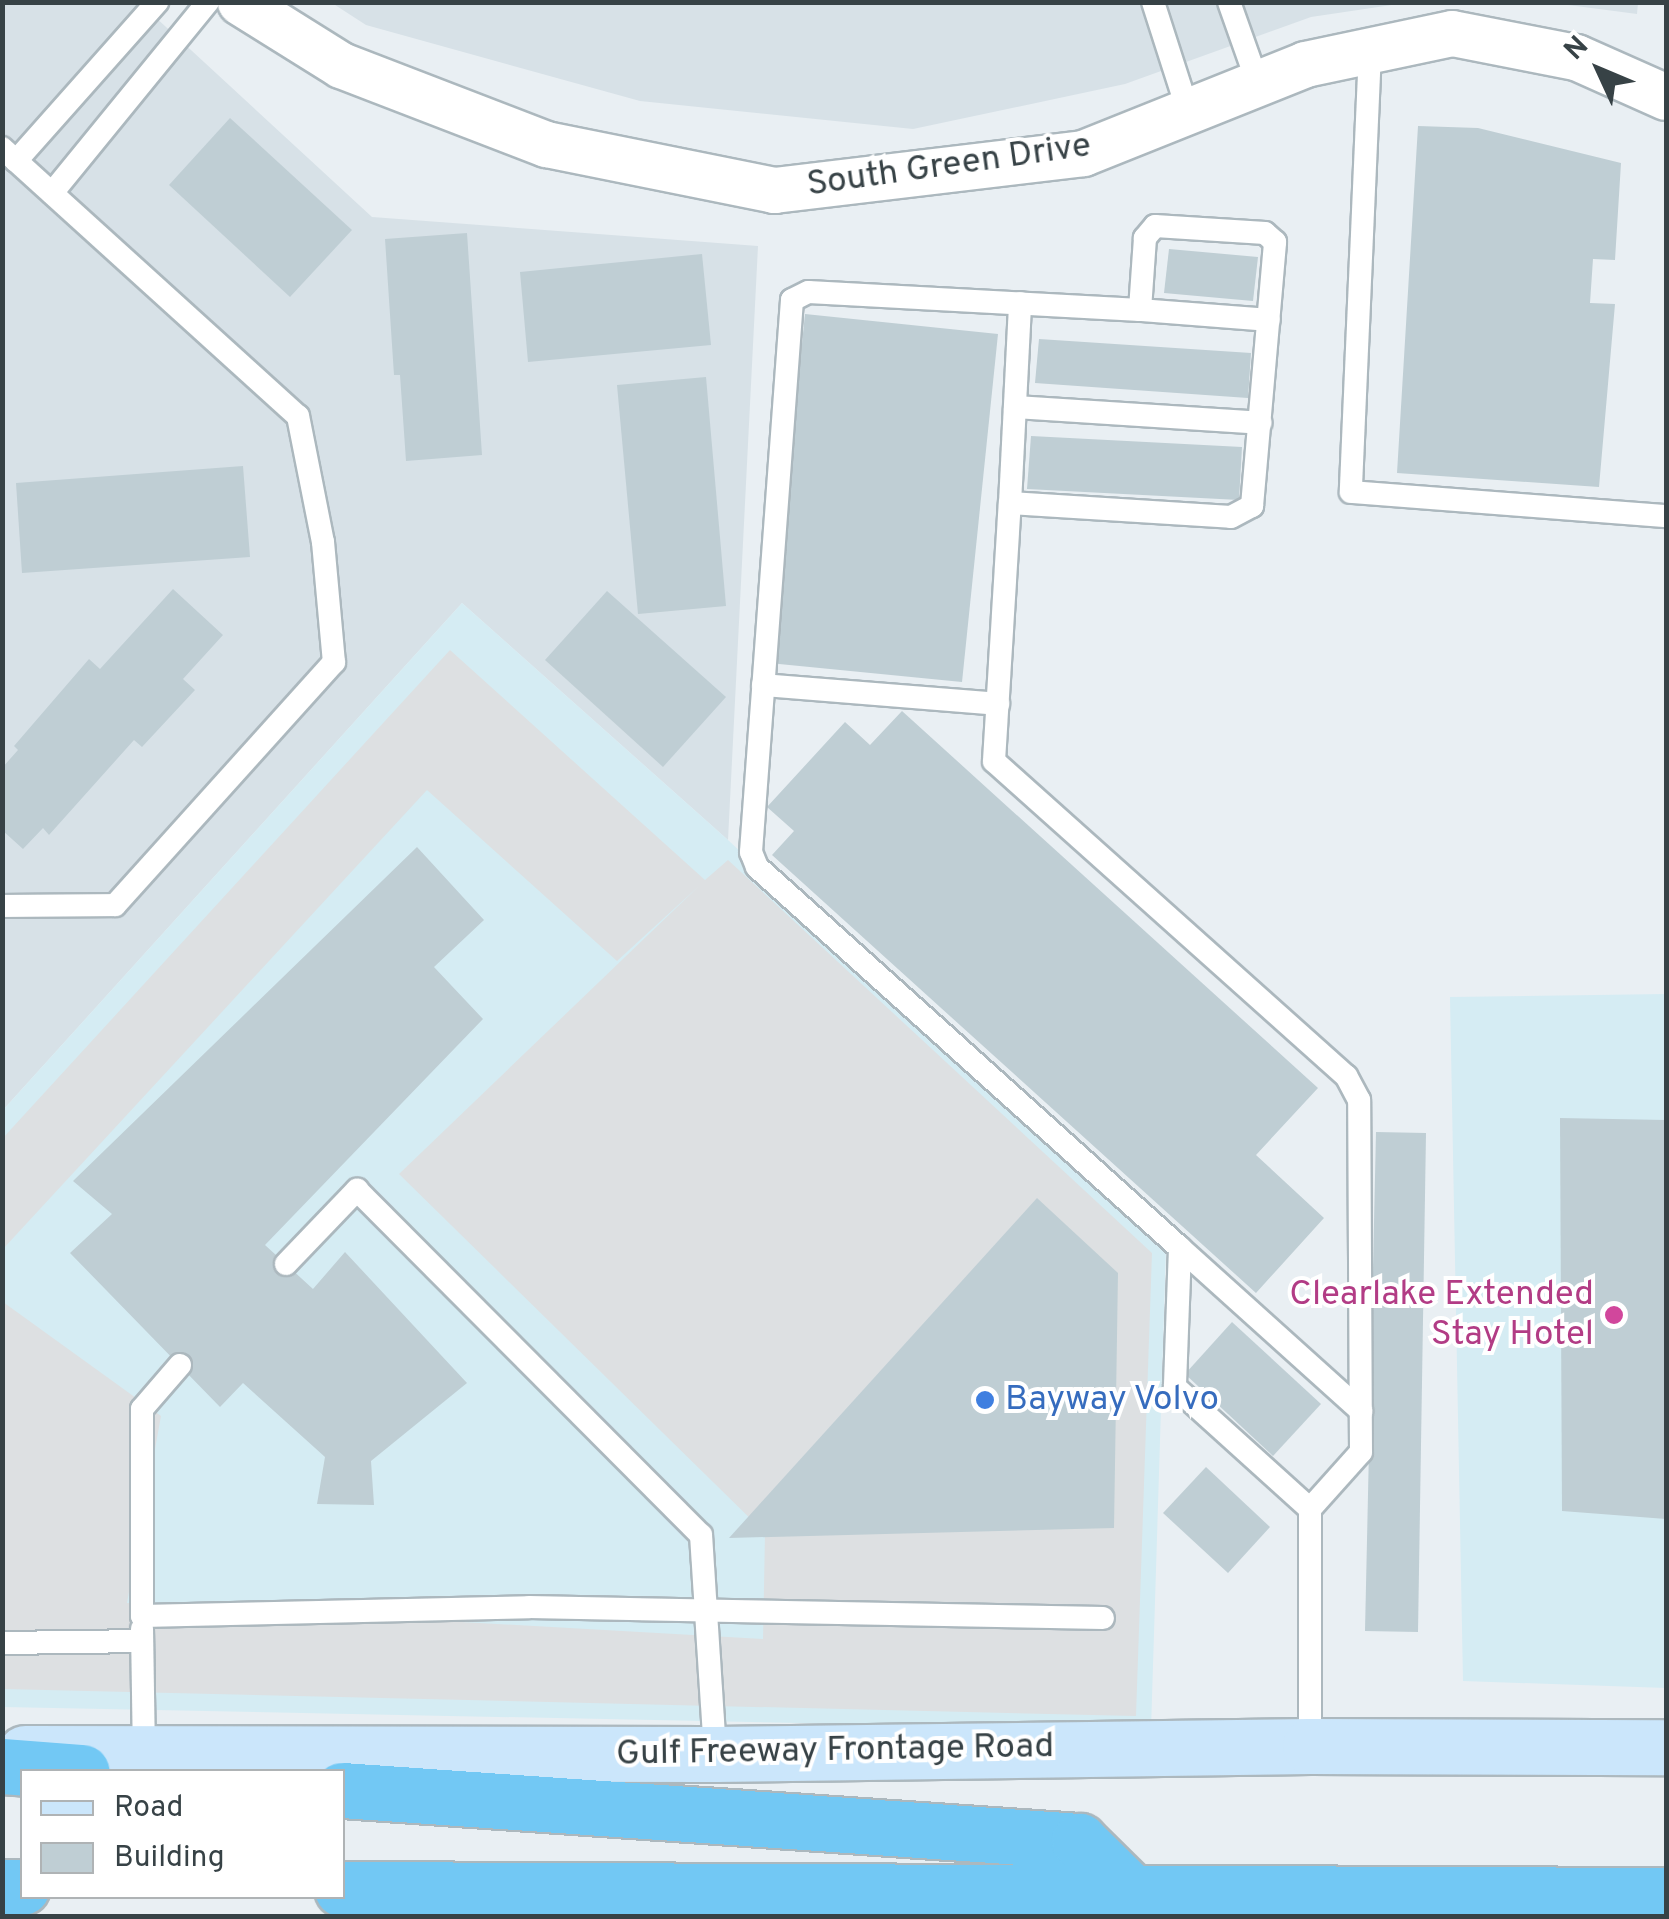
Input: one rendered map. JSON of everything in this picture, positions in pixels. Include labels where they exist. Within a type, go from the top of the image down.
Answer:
[{"type":"highway","points":[[2,1766],[42,1769]]},
{"type":"highway","points":[[345,1790],[1079,1841],[1134,1895]]},
{"type":"highway","points":[[345,1890],[1666,1896]]},
{"type":"main road","name":"Gulf Freeway Frontage Road","points":[[2,1753],[715,1754],[1310,1746],[1666,1747]]},
{"type":"street","name":"South Green Drive","points":[[240,2],[341,65],[546,144],[774,190],[1083,153],[1305,64],[1452,34],[1576,57],[1666,97]]},
{"type":"lane","points":[[2,906],[115,905],[334,662],[324,542],[298,416],[9,155],[157,2]]},
{"type":"lane","points":[[52,193],[208,2]]},
{"type":"lane","points":[[1153,2],[1188,111]]},
{"type":"lane","points":[[1229,2],[1258,84]]},
{"type":"lane","points":[[1370,51],[1351,492],[1666,516]]},
{"type":"lane","points":[[1010,503],[1231,517],[1252,506],[1275,242],[1265,233],[1155,226],[1144,238],[1140,310]]},
{"type":"lane","points":[[1269,320],[808,292],[792,300],[752,852],[758,867],[1361,1411]]},
{"type":"lane","points":[[1020,303],[994,761],[1346,1076],[1359,1100],[1361,1452],[1310,1509],[1310,1746]]},
{"type":"lane","points":[[1016,407],[1260,422]]},
{"type":"lane","points":[[764,685],[998,704]]},
{"type":"lane","points":[[286,1264],[357,1190],[700,1535],[709,1612],[715,1754]]},
{"type":"lane","points":[[1180,1248],[1175,1388],[1310,1509]]},
{"type":"lane","points":[[144,1753],[142,1409],[180,1365]]},
{"type":"lane","points":[[142,1616],[529,1607],[1102,1618]]},
{"type":"lane","points":[[2,1642],[142,1641]]},
{"type":"shaded area","points":[[3,3],[140,3],[372,217],[758,246],[728,840],[462,603],[3,1110]]},
{"type":"shaded area","points":[[332,3],[1405,3],[1311,17],[1125,84],[913,129],[640,101],[366,25]]},
{"type":"shaded area","points":[[1553,3],[1638,3],[1637,14]]},
{"type":"shaded area","points":[[462,603],[728,840],[1166,1248],[1151,1730],[3,1707],[3,1110]]},
{"type":"shaded area","points":[[450,650],[705,880],[728,860],[1152,1253],[1136,1716],[3,1689],[3,1302],[161,1416],[127,1603],[763,1639],[765,1533],[399,1174],[699,886],[617,961],[427,790],[3,1249],[2,1139]]},
{"type":"shaded area","points":[[1666,994],[1666,1688],[1463,1681],[1450,997]]},
{"type":"building","points":[[230,118],[352,230],[290,297],[169,185]]},
{"type":"building","points":[[1418,126],[1478,128],[1621,163],[1615,260],[1593,259],[1590,303],[1615,304],[1599,487],[1397,473]]},
{"type":"building","points":[[467,233],[482,455],[406,461],[400,375],[394,375],[385,239]]},
{"type":"building","points":[[1169,249],[1258,257],[1253,301],[1164,293]]},
{"type":"building","points":[[702,254],[711,345],[528,362],[520,272]]},
{"type":"building","points":[[805,314],[998,334],[962,682],[769,663]]},
{"type":"building","points":[[1039,339],[1251,353],[1248,398],[1035,383]]},
{"type":"building","points":[[706,377],[726,606],[638,614],[617,385]]},
{"type":"building","points":[[1031,436],[1242,447],[1239,500],[1027,489]]},
{"type":"building","points":[[243,466],[250,557],[22,573],[16,483]]},
{"type":"building","points":[[173,589],[223,635],[183,679],[195,690],[142,747],[134,740],[49,835],[43,828],[23,849],[2,830],[2,768],[18,750],[14,746],[89,659],[100,669]]},
{"type":"building","points":[[607,591],[726,697],[663,767],[545,660]]},
{"type":"building","points":[[902,711],[1318,1088],[1256,1155],[1324,1218],[1256,1293],[772,855],[794,831],[767,807],[845,722],[870,745]]},
{"type":"building","points":[[417,847],[484,920],[434,967],[483,1019],[265,1245],[313,1289],[345,1252],[467,1383],[371,1461],[374,1505],[317,1504],[325,1457],[243,1383],[220,1407],[70,1253],[112,1214],[73,1181]]},
{"type":"building","name":"Clearlake Extended Stay Hotel","points":[[1560,1118],[1666,1120],[1666,1519],[1562,1511]]},
{"type":"building","points":[[1376,1132],[1426,1133],[1418,1632],[1365,1631]]},
{"type":"building","name":"Bayway Volvo","points":[[1037,1198],[1118,1273],[1114,1528],[729,1538]]},
{"type":"building","points":[[1232,1322],[1321,1404],[1273,1456],[1185,1374]]},
{"type":"building","points":[[1206,1467],[1270,1527],[1228,1573],[1163,1513]]},
{"type":"place","name":"Clearlake Extended Stay Hotel","points":[[1614,1315]]},
{"type":"place","name":"Bayway Volvo","points":[[985,1400]]}]
